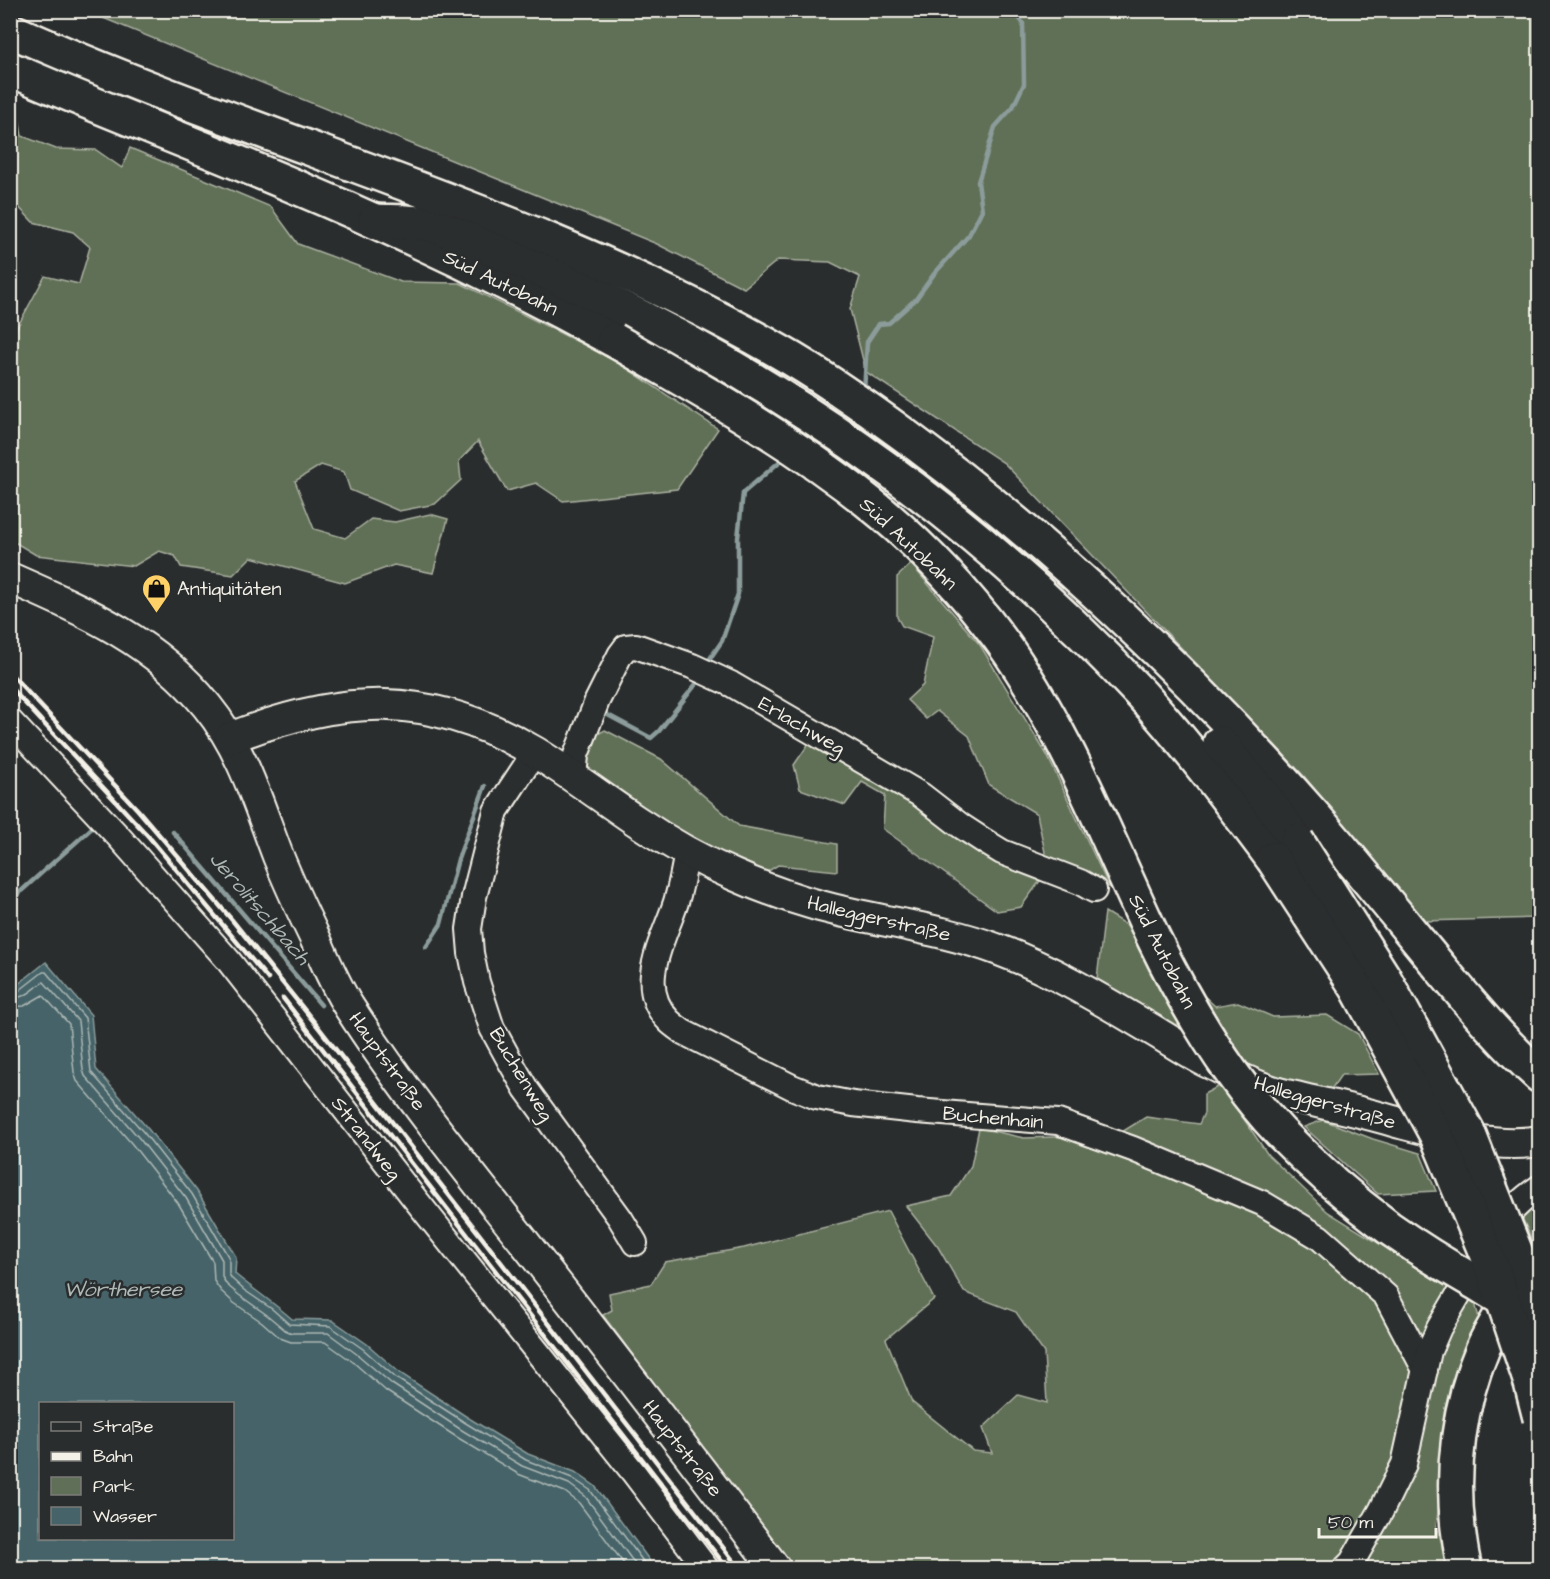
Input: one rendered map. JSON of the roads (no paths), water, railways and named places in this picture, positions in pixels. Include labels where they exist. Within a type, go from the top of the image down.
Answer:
[{"type":"highway","points":[[10,30],[236,122],[524,230],[644,282],[783,354],[908,437],[965,482],[1067,568],[1151,647],[1180,697],[1227,750],[1297,841],[1383,976],[1468,1132],[1539,1315]]},
{"type":"highway","name":"Süd Autobahn","points":[[10,69],[278,179],[493,276],[614,340],[695,387],[771,434],[882,514],[925,552],[961,591],[1000,639],[1030,685],[1066,750],[1156,942],[1181,990],[1214,1045],[1244,1088],[1278,1130],[1365,1210],[1421,1251],[1515,1306],[1539,1315]]},
{"type":"highway","points":[[375,221],[430,225],[562,279],[701,349],[765,386],[869,454],[979,540],[1032,587],[1143,696],[1190,751],[1297,841],[1468,1001],[1539,1076]]},
{"type":"highway","points":[[1297,841],[1358,988],[1437,1136],[1493,1269],[1532,1383],[1539,1418]]},
{"type":"highway","points":[[1465,1569],[1455,1502],[1461,1419],[1484,1347],[1512,1293],[1539,1259]]},
{"type":"main road","name":"Hauptstraße","points":[[10,578],[97,618],[144,647],[183,679],[206,704],[243,761],[279,858],[329,970],[347,1004],[478,1185],[775,1569]]},
{"type":"main road","name":"Halleggerstraße","points":[[230,738],[285,718],[358,704],[388,704],[466,718],[493,729],[535,752],[634,820],[687,852],[732,874],[775,892],[821,906],[956,936],[1025,960],[1083,989],[1207,1062],[1268,1090],[1452,1135],[1496,1143],[1539,1141]]},
{"type":"street","name":"Erlachweg","points":[[574,778],[576,755],[597,701],[620,655],[626,647],[636,646],[692,666],[731,684],[921,795],[984,842],[1002,852],[1080,882],[1094,890]]},
{"type":"street","name":"Strandweg","points":[[10,721],[118,836],[228,960],[412,1196],[634,1473],[706,1569]]},
{"type":"street","name":"Buchenweg","points":[[535,752],[496,811],[474,897],[469,929],[471,953],[477,982],[492,1028],[510,1061],[526,1089],[620,1218],[635,1243]]},
{"type":"street","name":"Buchenhain","points":[[687,852],[676,901],[654,964],[652,977],[655,999],[661,1011],[669,1022],[683,1032],[792,1087],[817,1096],[853,1104],[917,1111],[1058,1122],[1133,1149],[1262,1203],[1319,1237],[1386,1296],[1425,1370]]},
{"type":"street","points":[[1346,1569],[1381,1511],[1404,1464],[1429,1351],[1438,1328],[1500,1224],[1514,1208],[1539,1187]]},
{"type":"water","name":"Wörthersee","points":[[46,962],[91,1015],[96,1069],[149,1130],[197,1191],[236,1257],[235,1274],[292,1319],[332,1320],[367,1344],[400,1373],[467,1417],[528,1454],[575,1472],[595,1486],[655,1568],[11,1568],[11,979],[17,985]]},
{"type":"waterway","name":"Jerolitschbach","points":[[864,392],[867,342],[879,324],[889,323],[916,299],[934,274],[969,235],[982,210],[978,182],[995,127],[1013,107],[1024,84],[1023,23],[1013,10]]},
{"type":"waterway","name":"Jerolitschbach","points":[[709,660],[722,641],[738,594],[738,538],[743,493],[785,457]]},
{"type":"waterway","name":"Jerolitschbach","points":[[604,713],[651,738],[700,679]]},
{"type":"waterway","name":"Jerolitschbach","points":[[426,947],[441,924],[458,859],[485,786]]},
{"type":"waterway","name":"Jerolitschbach","points":[[10,901],[93,827]]},
{"type":"waterway","name":"Jerolitschbach","points":[[173,832],[321,1005]]},
{"type":"railway","points":[[10,673],[138,810],[232,920],[319,1028],[739,1568]]},
{"type":"railway","points":[[10,687],[149,837],[268,979]]},
{"type":"railway","points":[[283,998],[727,1568]]},
{"type":"place","name":"Antiquitäten","points":[[156,614]]}]
